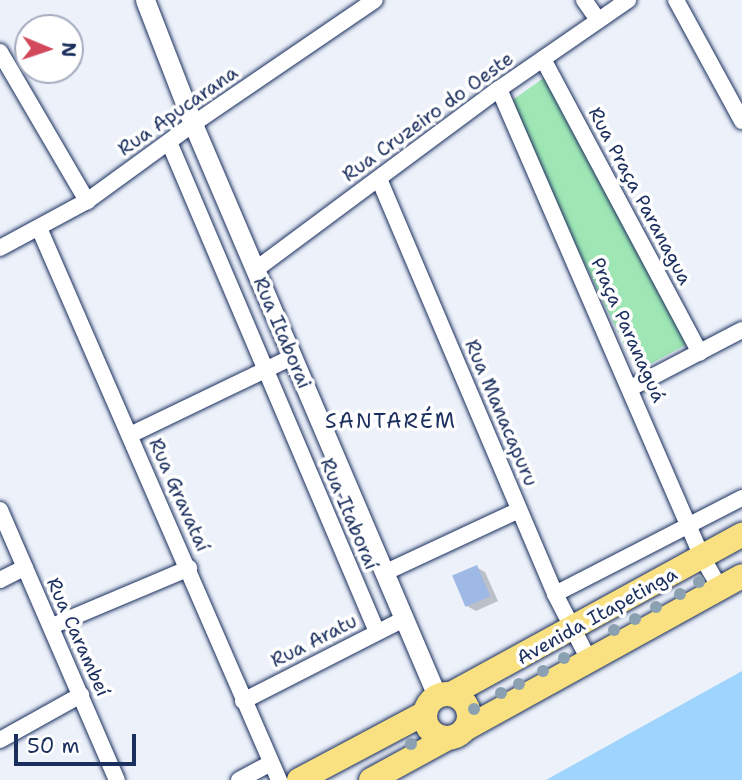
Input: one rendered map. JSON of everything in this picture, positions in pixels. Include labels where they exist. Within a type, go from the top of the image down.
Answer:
[{"type":"main road","name":"Avenida Itapetinga","points":[[299,780],[437,701],[742,535]]},
{"type":"main road","name":"Avenida Itapetinga","points":[[371,780],[742,576]]},
{"type":"main road","points":[[437,701],[467,707],[456,734],[439,737],[428,728],[437,701]]},
{"type":"street","name":"Rua Itaborai","points":[[145,0],[193,124],[437,701]]},
{"type":"street","name":"Rua Apucarana","points":[[0,248],[87,201],[193,124],[375,0]]},
{"type":"street","points":[[584,0],[598,20]]},
{"type":"street","name":"Rua Cruzeiro do Oeste","points":[[256,270],[499,89],[628,0]]},
{"type":"street","points":[[676,0],[742,121]]},
{"type":"street","points":[[0,52],[87,201]]},
{"type":"street","name":"Rua Praça Paranagua","points":[[543,59],[700,353]]},
{"type":"street","name":"Praça Paranaguá","points":[[499,89],[631,388],[702,557],[720,588]]},
{"type":"street","name":"Rua Itaboraí","points":[[169,142],[377,632]]},
{"type":"street","name":"Rua Manacapuru","points":[[379,179],[555,594],[589,660]]},
{"type":"street","name":"Rua Gravataí","points":[[39,228],[279,780]]},
{"type":"street","points":[[631,388],[742,330]]},
{"type":"street","points":[[130,435],[292,357]]},
{"type":"street","name":"Avenida Itapetinga","points":[[555,594],[742,498]]},
{"type":"street","name":"Rua Carambeí","points":[[0,510],[117,780]]},
{"type":"street","points":[[384,573],[519,510]]},
{"type":"street","points":[[0,580],[25,567]]},
{"type":"street","points":[[52,626],[189,568]]},
{"type":"street","name":"Rua Aratu","points":[[243,701],[404,619]]},
{"type":"street","points":[[0,740],[81,695]]},
{"type":"street","points":[[239,780],[271,763]]},
{"type":"green space","points":[[545,77],[693,341],[637,371],[507,104]]},
{"type":"water","points":[[742,671],[742,780],[546,780]]},
{"type":"building","points":[[477,565],[490,596],[465,607],[452,576]]},
{"type":"district","name":"SANTARÉM","points":[[391,421]]}]
